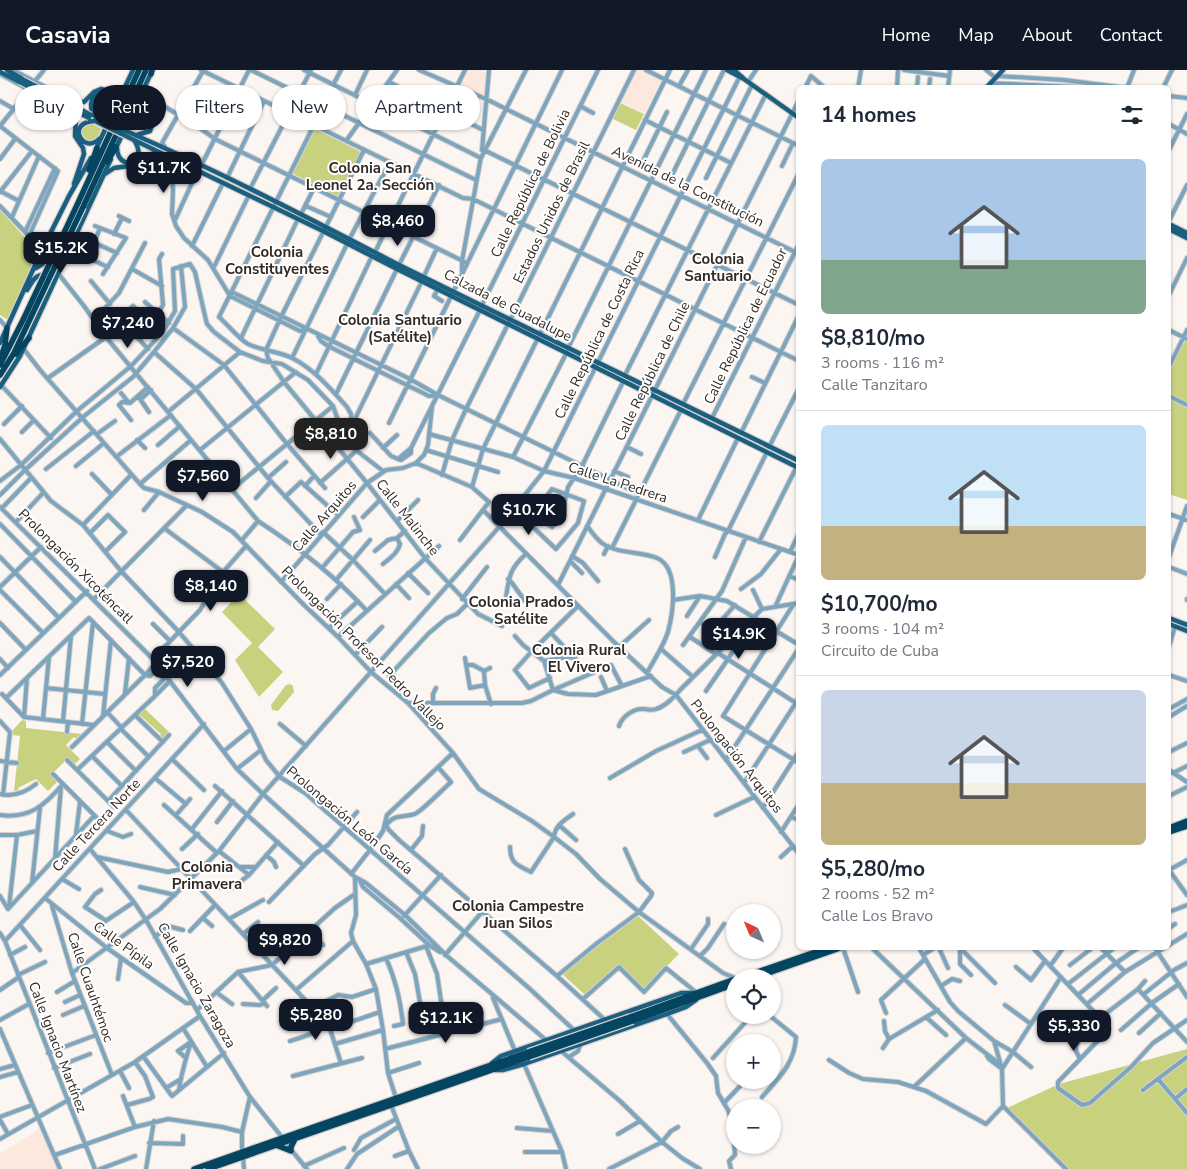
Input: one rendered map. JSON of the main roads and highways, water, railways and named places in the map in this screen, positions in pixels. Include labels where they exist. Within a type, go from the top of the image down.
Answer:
[{"type":"highway","points":[[0,376],[14,353],[139,70]]},
{"type":"highway","points":[[86,191],[150,71]]},
{"type":"highway","points":[[86,191],[116,145]]},
{"type":"highway","points":[[86,191],[97,148]]},
{"type":"highway","points":[[0,365],[28,318]]},
{"type":"highway","points":[[0,360],[5,345],[7,328]]},
{"type":"highway","points":[[0,376],[28,338]]},
{"type":"highway","points":[[1171,827],[1187,821]]},
{"type":"highway","points":[[1171,828],[1187,826]]},
{"type":"highway","points":[[766,969],[821,950]]},
{"type":"highway","points":[[780,969],[835,950]]},
{"type":"highway","points":[[208,1169],[215,1168],[243,1154],[396,1098],[529,1055],[726,985]]},
{"type":"highway","points":[[194,1169],[295,1139],[490,1068]]},
{"type":"highway","points":[[276,1145],[289,1148],[295,1139]]},
{"type":"main road","name":"Calzada de Guadalupe","points":[[7,70],[21,81]]},
{"type":"main road","points":[[127,85],[133,70]]},
{"type":"main road","points":[[725,70],[745,80],[796,116]]},
{"type":"main road","points":[[734,70],[745,80]]},
{"type":"main road","points":[[989,85],[1003,70]]},
{"type":"main road","points":[[145,85],[150,71]]},
{"type":"main road","name":"Calzada de Guadalupe","points":[[0,73],[21,81],[93,118]]},
{"type":"main road","points":[[83,102],[93,93]]},
{"type":"main road","points":[[93,98],[91,110],[93,114]]},
{"type":"main road","points":[[93,120],[81,125],[79,130],[80,138],[88,144],[93,144],[104,134]]},
{"type":"main road","points":[[70,196],[84,154],[83,148],[76,136],[76,130]]},
{"type":"main road","points":[[0,343],[41,252],[106,130]]},
{"type":"main road","name":"Calzada de Guadalupe","points":[[119,130],[227,178],[301,214],[325,229],[398,267],[596,365],[623,382],[712,418],[796,460]]},
{"type":"main road","points":[[1,386],[28,338],[124,130]]},
{"type":"main road","points":[[116,145],[117,154],[120,159],[125,162],[132,162],[137,159],[139,153],[134,137],[150,130]]},
{"type":"main road","points":[[104,174],[114,168],[136,164],[149,155],[156,153],[195,170],[201,167]]},
{"type":"main road","name":"Calzada de Guadalupe","points":[[201,167],[223,183],[248,196],[298,220],[325,229]]},
{"type":"main road","points":[[1171,224],[1187,233]]},
{"type":"main road","points":[[55,226],[50,243],[53,252],[64,256],[70,248]]},
{"type":"main road","points":[[1171,230],[1187,238]]},
{"type":"main road","points":[[33,270],[42,263],[59,264],[65,260]]},
{"type":"main road","points":[[20,299],[36,277],[42,274],[47,275],[50,279],[49,293]]},
{"type":"main road","name":"Calzada de Guadalupe","points":[[423,279],[438,289],[453,293]]},
{"type":"main road","name":"Calzada de Guadalupe","points":[[596,365],[625,375],[655,390],[738,438],[796,466]]},
{"type":"main road","points":[[1171,619],[1187,625]]},
{"type":"main road","points":[[1171,625],[1187,631]]},
{"type":"main road","points":[[490,1068],[501,1056],[546,1040],[681,993],[699,995]]},
{"type":"main road","points":[[490,1068],[503,1070],[562,1051],[686,1007],[699,995]]},
{"type":"district","name":"Colonia San Leonel 2a. Sección","points":[[370,176]]},
{"type":"district","name":"Colonia Constituyentes","points":[[277,260]]},
{"type":"district","name":"Colonia Santuario","points":[[718,268]]},
{"type":"district","name":"Colonia Santuario (Satélite)","points":[[400,328]]},
{"type":"district","name":"Colonia Prados Satélite","points":[[521,610]]},
{"type":"district","name":"Colonia Rural El Vivero","points":[[579,658]]},
{"type":"district","name":"Colonia Primavera","points":[[207,876]]},
{"type":"district","name":"Colonia Campestre Juan Silos","points":[[518,914]]}]
